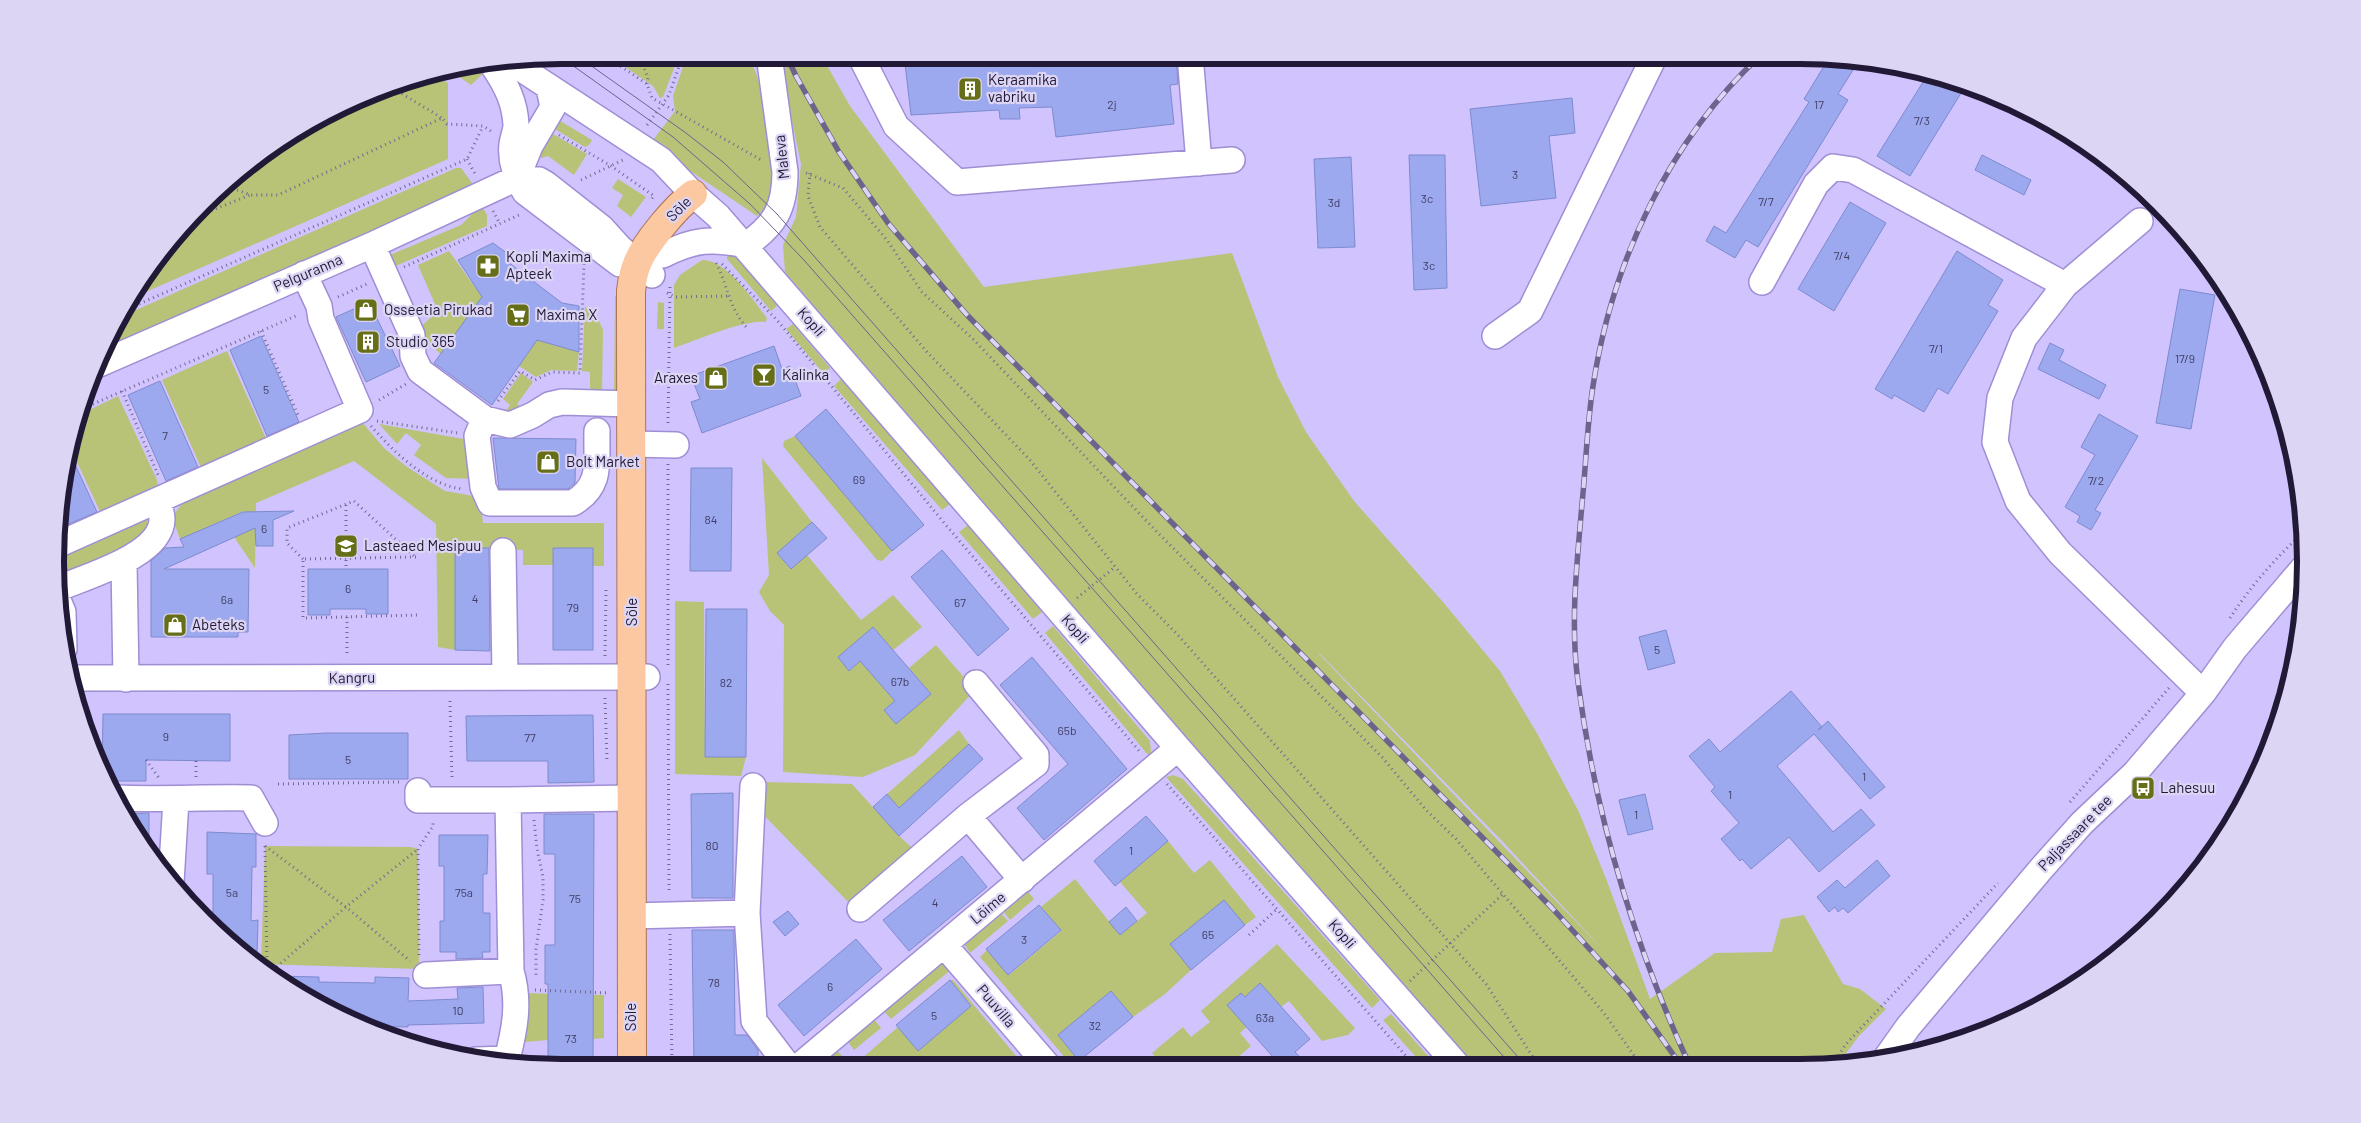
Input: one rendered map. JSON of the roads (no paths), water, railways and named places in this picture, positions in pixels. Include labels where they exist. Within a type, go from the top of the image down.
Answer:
[{"type":"main road","name":"Sõle","points":[[639,444],[630,404],[651,270],[676,207],[694,194]]},
{"type":"main road","name":"Sõle","points":[[632,1059],[640,916],[639,444],[651,270]]},
{"type":"main road","name":"Sõle","points":[[640,677],[631,798],[649,1059]]},
{"type":"street","name":"Maleva","points":[[746,245],[771,225],[783,200],[785,172],[769,64]]},
{"type":"street","points":[[865,64],[896,126],[957,182],[1232,160]]},
{"type":"street","points":[[1191,64],[1199,163]]},
{"type":"street","points":[[1495,336],[1530,311],[1651,64]]},
{"type":"street","name":"Kopli","points":[[503,67],[653,173],[694,194],[746,245],[1178,748],[1452,1059]]},
{"type":"street","points":[[499,68],[510,95],[516,126],[511,159],[517,178],[525,192],[533,200],[651,270],[700,240],[723,240],[746,245]]},
{"type":"street","points":[[516,126],[546,97]]},
{"type":"street","points":[[517,178],[546,97]]},
{"type":"street","points":[[1762,282],[1816,184],[1833,167],[1853,170],[2065,285]]},
{"type":"street","name":"Pelguranna","points":[[106,362],[372,245],[517,178]]},
{"type":"street","points":[[2140,221],[2065,285],[2024,338],[2000,398],[1996,442],[2018,501],[2060,553],[2203,693]]},
{"type":"street","points":[[372,245],[412,335],[413,356],[420,371],[482,426],[510,425],[550,405],[562,402],[630,404]]},
{"type":"street","points":[[65,541],[360,410],[321,319],[319,306],[304,274]]},
{"type":"street","points":[[482,426],[483,487],[490,503],[573,503],[586,494],[596,481],[597,431]]},
{"type":"street","points":[[639,444],[676,445]]},
{"type":"street","points":[[65,586],[124,563],[140,552],[158,531],[162,520],[163,498]]},
{"type":"street","points":[[503,551],[505,676]]},
{"type":"street","points":[[124,563],[126,679]]},
{"type":"street","name":"Paljassaare tee","points":[[1891,1051],[1908,1027],[2041,869],[2082,823],[2135,773],[2203,693],[2236,648],[2297,576]]},
{"type":"street","name":"Kangru","points":[[78,678],[640,677]]},
{"type":"street","points":[[860,908],[968,816],[1036,764],[1036,755],[976,683]]},
{"type":"street","name":"Lõime","points":[[808,1059],[1178,748]]},
{"type":"street","points":[[753,786],[748,913],[754,1021],[783,1059]]},
{"type":"street","points":[[427,793],[508,800],[631,798]]},
{"type":"street","points":[[124,798],[176,800],[196,797],[250,798],[265,834]]},
{"type":"street","points":[[172,871],[176,800]]},
{"type":"street","points":[[508,800],[522,984],[515,1030],[508,1056]]},
{"type":"street","points":[[968,816],[1022,880]]},
{"type":"street","points":[[640,916],[748,913]]},
{"type":"street","name":"Puuvilla","points":[[944,945],[1042,1059]]},
{"type":"street","points":[[419,966],[522,984]]},
{"type":"tram line","points":[[571,64],[673,137],[750,204],[803,259],[1506,1059]]},
{"type":"tram line","points":[[589,64],[686,133],[723,162],[777,214],[1520,1059]]},
{"type":"railway","points":[[790,64],[839,152],[888,223],[967,315],[1552,908],[1628,991],[1676,1059]]},
{"type":"railway","points":[[1687,1059],[1669,1019],[1634,925],[1606,829],[1585,731],[1578,682],[1574,615],[1576,571],[1593,386],[1614,294],[1630,249],[1672,164],[1699,125],[1728,89],[1752,64]]},
{"type":"place","name":"Keraamika vabriku","points":[[970,89]]},
{"type":"place","name":"Kopli Maxima Apteek","points":[[488,266]]},
{"type":"place","name":"Osseetia Pirukad","points":[[366,310]]},
{"type":"place","name":"Maxima X","points":[[518,315]]},
{"type":"place","name":"Studio 365","points":[[368,342]]},
{"type":"place","name":"Kalinka","points":[[764,375]]},
{"type":"place","name":"Araxes","points":[[716,378]]},
{"type":"place","name":"Bolt Market","points":[[548,462]]},
{"type":"place","name":"Lasteaed Mesipuu","points":[[346,546]]},
{"type":"place","name":"Abeteks","points":[[175,625]]},
{"type":"place","name":"Lahesuu","points":[[2143,788]]}]
